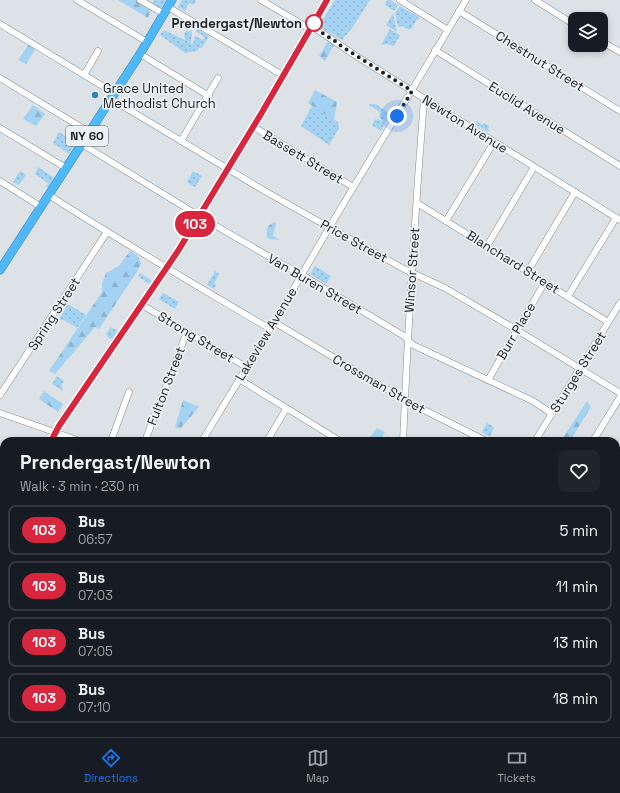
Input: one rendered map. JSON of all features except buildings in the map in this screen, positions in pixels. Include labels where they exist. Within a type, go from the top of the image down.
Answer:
[{"type":"highway","name":"NY 60","points":[[0,270],[38,205],[49,195],[140,54],[170,3]]},
{"type":"street","points":[[77,0],[147,42]]},
{"type":"street","points":[[140,0],[164,14]]},
{"type":"street","name":"Newton Avenue","points":[[261,0],[338,43],[350,52],[618,219]]},
{"type":"street","points":[[53,437],[144,306],[254,127],[327,0]]},
{"type":"street","points":[[400,0],[448,30]]},
{"type":"street","name":"Lakeview Avenue","points":[[204,437],[302,275],[410,89],[466,0]]},
{"type":"street","points":[[535,0],[568,21]]},
{"type":"street","points":[[170,3],[234,46],[284,76]]},
{"type":"street","name":"Chestnut Street","points":[[459,11],[620,111]]},
{"type":"street","name":"Price Street","points":[[0,24],[84,75],[112,96],[181,141],[228,169],[329,228],[412,273],[445,288],[620,393]]},
{"type":"street","points":[[608,45],[620,52]]},
{"type":"street","name":"Euclid Avenue","points":[[435,50],[620,166]]},
{"type":"street","points":[[84,75],[98,51]]},
{"type":"street","points":[[140,54],[209,96]]},
{"type":"street","points":[[0,78],[89,132]]},
{"type":"street","points":[[181,141],[209,96],[218,78]]},
{"type":"street","name":"Winsor Street","points":[[403,437],[416,203],[424,98]]},
{"type":"street","name":"Bassett Street","points":[[254,127],[353,187]]},
{"type":"street","points":[[0,128],[66,168]]},
{"type":"street","points":[[446,221],[494,142]]},
{"type":"street","name":"Van Buren Street","points":[[82,144],[200,216],[404,336],[413,345],[533,401],[552,414]]},
{"type":"street","points":[[487,246],[534,167]]},
{"type":"street","points":[[0,182],[38,205]]},
{"type":"street","points":[[528,272],[575,192]]},
{"type":"street","points":[[49,195],[107,232],[270,329]]},
{"type":"street","name":"Blanchard Street","points":[[416,203],[608,322]]},
{"type":"street","points":[[568,296],[618,219]]},
{"type":"street","name":"Spring Street","points":[[0,395],[107,232]]},
{"type":"street","name":"Burr Place","points":[[488,380],[545,282]]},
{"type":"street","name":"Sturges Street","points":[[538,437],[620,303]]},
{"type":"street","name":"Strong Street","points":[[144,306],[246,367]]},
{"type":"street","name":"Crossman Street","points":[[274,322],[405,400],[478,437]]},
{"type":"street","name":"Fulton Street","points":[[147,437],[187,332]]},
{"type":"street","points":[[239,379],[333,437]]},
{"type":"street","points":[[112,437],[129,392]]},
{"type":"street","points":[[595,437],[620,397]]},
{"type":"street","points":[[269,437],[286,409]]},
{"type":"street","points":[[0,413],[68,437]]},
{"type":"green space","points":[[118,0],[148,0],[153,3],[148,18]]},
{"type":"green space","points":[[153,0],[167,0],[160,10],[152,6]]},
{"type":"green space","points":[[182,0],[196,0],[193,5],[189,3],[185,11],[178,7]]},
{"type":"green space","points":[[335,0],[370,0],[352,28],[342,40],[319,26]]},
{"type":"green space","points":[[387,0],[390,0],[398,5],[395,10],[385,5]]},
{"type":"green space","points":[[400,6],[419,17],[411,29],[406,29],[403,26],[398,27],[395,13]]},
{"type":"green space","points":[[393,13],[397,32],[386,25]]},
{"type":"green space","points":[[196,28],[209,36],[202,48],[199,48],[197,51],[185,53],[160,35],[164,30],[191,43],[185,40],[184,34],[187,29],[189,32],[191,30],[192,31],[191,44],[193,44],[195,36],[203,40],[204,38],[196,32]]},
{"type":"green space","points":[[390,29],[400,35],[394,46],[387,44],[381,45]]},
{"type":"green space","points":[[328,41],[334,45],[325,61],[319,56]]},
{"type":"green space","points":[[29,44],[36,48],[26,64],[18,60]]},
{"type":"green space","points":[[315,90],[337,102],[334,120],[308,103]]},
{"type":"green space","points":[[375,104],[391,114],[386,122],[379,118],[380,112],[369,105]]},
{"type":"green space","points":[[33,105],[45,114],[36,126],[23,119]]},
{"type":"green space","points":[[312,106],[338,122],[339,128],[329,145],[301,126]]},
{"type":"green space","points":[[375,119],[385,123],[381,131],[372,125]]},
{"type":"green space","points":[[477,121],[482,125],[484,123],[489,126],[488,132],[475,124]]},
{"type":"green space","points":[[59,132],[76,143],[69,154],[53,143]]},
{"type":"green space","points":[[38,167],[54,178],[48,188],[46,186],[48,183],[35,174]]},
{"type":"green space","points":[[20,171],[26,175],[19,185],[13,182]]},
{"type":"green space","points":[[193,171],[202,176],[195,187],[187,182]]},
{"type":"green space","points":[[275,222],[276,224],[273,236],[280,240],[268,239],[267,236],[268,226]]},
{"type":"green space","points":[[130,251],[138,256],[141,263],[138,270],[99,329],[95,327],[55,374],[49,371],[102,292],[102,283],[106,273],[119,266]]},
{"type":"green space","points":[[315,266],[331,276],[326,284],[310,274]]},
{"type":"green space","points":[[215,271],[219,274],[214,284],[216,285],[214,289],[207,285]]},
{"type":"green space","points":[[140,273],[152,281],[149,284],[138,276]]},
{"type":"green space","points":[[163,293],[179,302],[175,309],[159,299]]},
{"type":"green space","points":[[68,304],[86,315],[77,328],[64,320],[59,320]]},
{"type":"green space","points":[[110,327],[118,331],[112,340],[106,335]]},
{"type":"green space","points":[[57,376],[64,381],[61,386],[63,391],[52,384]]},
{"type":"green space","points":[[44,391],[63,404],[58,412],[39,399]]},
{"type":"green space","points":[[183,400],[199,407],[180,429],[175,427]]},
{"type":"green space","points":[[587,401],[591,407],[572,437],[564,437]]},
{"type":"green space","points":[[487,423],[494,427],[490,437],[482,432]]},
{"type":"green space","points":[[377,428],[385,432],[382,437],[370,437]]},
{"type":"bus line","name":"103","points":[[53,437],[178,251],[292,62],[327,0]]},
{"type":"place","name":"Prendergast/Newton","points":[[314,23]]},
{"type":"place","name":"Grace United Methodist Church","points":[[95,95]]},
{"type":"route","points":[[314,23],[316,29],[412,91],[397,116]]}]
